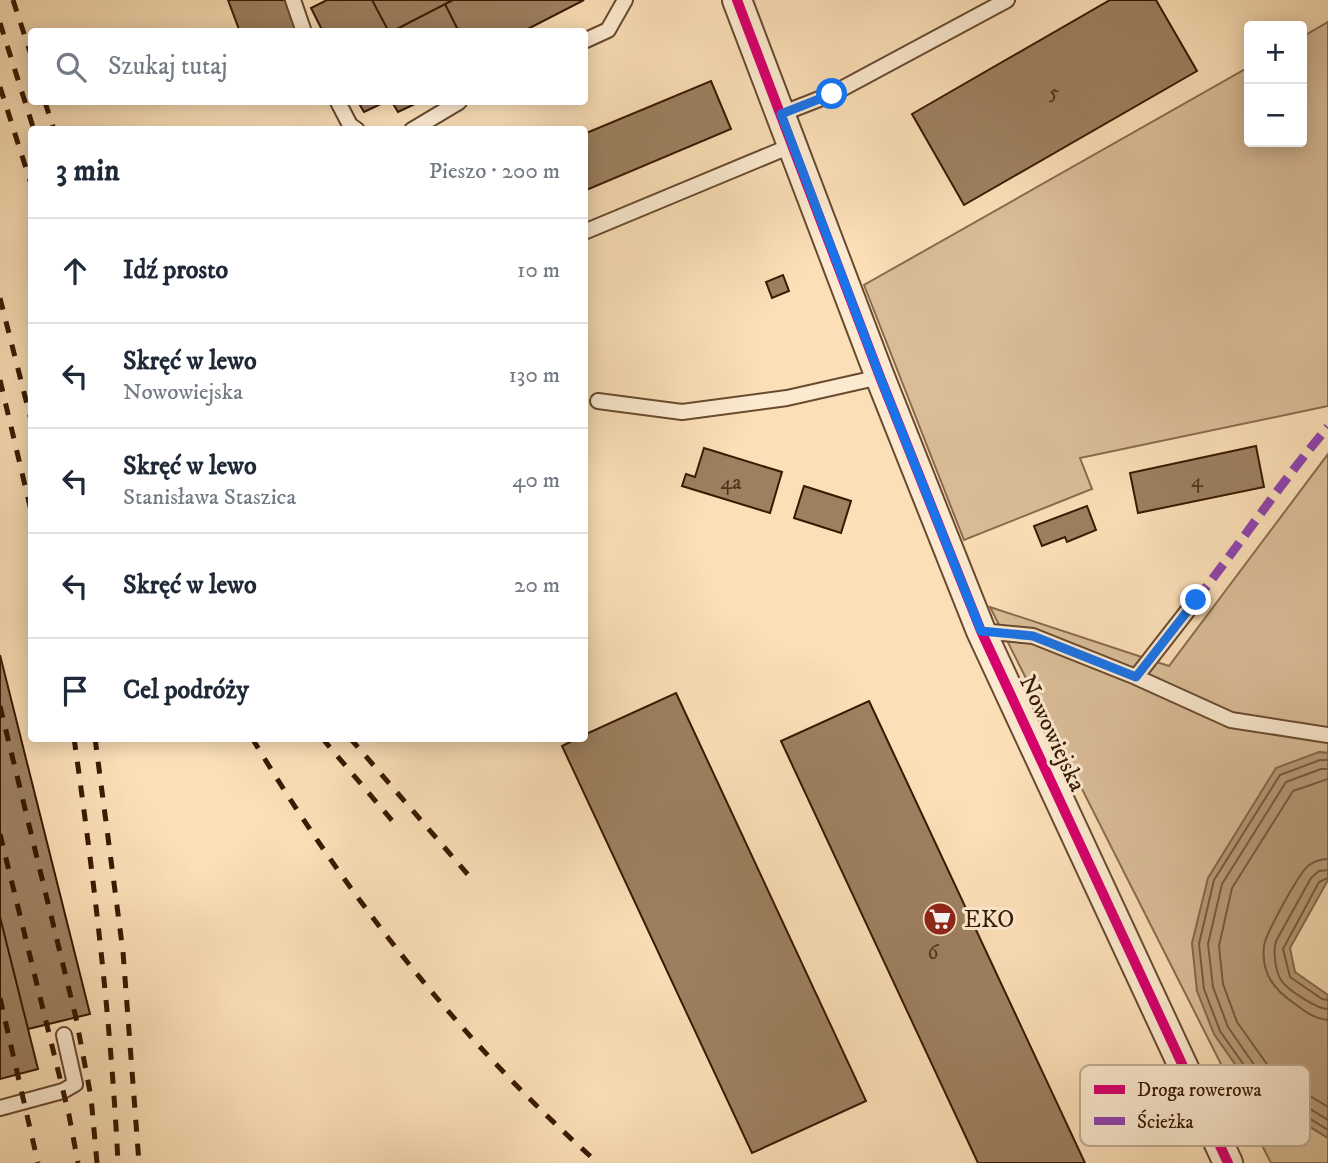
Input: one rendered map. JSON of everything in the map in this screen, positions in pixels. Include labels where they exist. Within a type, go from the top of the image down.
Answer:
[{"type":"street","name":"Nowowiejska","points":[[737,0],[880,377],[981,631],[1182,1065]]},
{"type":"street","name":"Nowowiejska","points":[[1220,1146],[1228,1163]]},
{"type":"lane","points":[[293,0],[303,28]]},
{"type":"lane","points":[[588,39],[608,30],[625,0]]},
{"type":"lane","points":[[781,114],[832,94],[1007,0]]},
{"type":"lane","points":[[340,105],[351,126]]},
{"type":"lane","points":[[419,126],[454,105]]},
{"type":"lane","points":[[588,230],[793,145]]},
{"type":"lane","points":[[598,401],[682,412],[787,398],[880,377]]},
{"type":"lane","points":[[1136,677],[1196,600]]},
{"type":"lane","points":[[981,631],[1033,636],[1136,677],[1231,720],[1328,735]]},
{"type":"lane","points":[[0,1108],[63,1091],[75,1084],[64,1035]]},
{"type":"shaded area","points":[[1328,22],[1328,406],[1080,458],[1092,489],[964,540],[864,285],[1244,70],[1244,147],[1307,147],[1307,34]]},
{"type":"shaded area","points":[[1328,454],[1328,753],[1319,752],[1260,1065],[1221,1065],[990,607],[1169,666]]},
{"type":"shaded area","points":[[1310,1127],[1328,1138],[1328,1163],[1271,1163],[1262,1146],[1310,1146]]},
{"type":"water","points":[[1319,752],[1328,753],[1328,880],[1290,948],[1295,972],[1328,995],[1328,1138],[1310,1127],[1310,1065],[1236,1065],[1214,1034],[1197,991],[1192,943],[1208,878],[1276,768]]},
{"type":"building","points":[[228,0],[286,0],[296,28],[238,28]]},
{"type":"building","points":[[327,0],[372,0],[387,28],[321,28],[311,8]]},
{"type":"building","points":[[372,0],[453,0],[399,28],[387,28]]},
{"type":"building","points":[[453,0],[584,0],[530,28],[457,28],[445,4]]},
{"type":"building","points":[[1110,0],[1156,0],[1197,71],[964,205],[912,114]]},
{"type":"building","points":[[445,4],[457,28],[399,28]]},
{"type":"building","points":[[711,81],[731,129],[588,189],[588,132]]},
{"type":"building","points":[[360,105],[379,105],[364,112]]},
{"type":"building","points":[[394,105],[413,105],[398,112]]},
{"type":"building","points":[[783,275],[789,291],[772,298],[766,282]]},
{"type":"building","points":[[1256,446],[1264,487],[1138,513],[1130,473]]},
{"type":"building","points":[[704,448],[782,472],[770,513],[682,486],[686,474],[695,477]]},
{"type":"building","points":[[804,486],[851,501],[841,533],[794,518]]},
{"type":"building","points":[[1087,506],[1096,530],[1067,542],[1065,537],[1042,546],[1034,526]]},
{"type":"building","points":[[0,655],[90,1014],[28,1029],[0,917]]},
{"type":"building","points":[[676,693],[866,1101],[752,1153],[562,746],[570,742],[588,742],[588,733]]},
{"type":"building","points":[[869,701],[1085,1163],[978,1163],[781,741]]},
{"type":"building","points":[[0,917],[38,1069],[0,1079]]},
{"type":"railway","points":[[13,0],[28,46]]},
{"type":"railway","points":[[0,23],[33,126]]},
{"type":"railway","points":[[0,87],[28,174]]},
{"type":"railway","points":[[46,105],[53,126]]},
{"type":"railway","points":[[0,298],[28,408]]},
{"type":"railway","points":[[0,380],[28,498]]},
{"type":"railway","points":[[0,706],[76,1018],[91,1097],[97,1163]]},
{"type":"railway","points":[[75,742],[101,950],[118,1163]]},
{"type":"railway","points":[[96,742],[123,952],[139,1163]]},
{"type":"railway","points":[[254,742],[327,854],[409,964],[499,1067],[598,1163]]},
{"type":"railway","points":[[325,742],[395,824]]},
{"type":"railway","points":[[353,742],[470,877]]},
{"type":"railway","points":[[0,834],[69,1115],[78,1163]]},
{"type":"railway","points":[[0,998],[38,1163]]},
{"type":"marked path","points":[[1196,600],[1328,427]]},
{"type":"cycle path","points":[[737,0],[880,377],[981,631],[1182,1065]]},
{"type":"cycle path","points":[[1220,1146],[1228,1163]]},
{"type":"place","name":"EKO","points":[[940,919]]},
{"type":"route","points":[[832,94],[781,114],[880,377],[981,631],[1033,636],[1136,677],[1196,600]]}]
